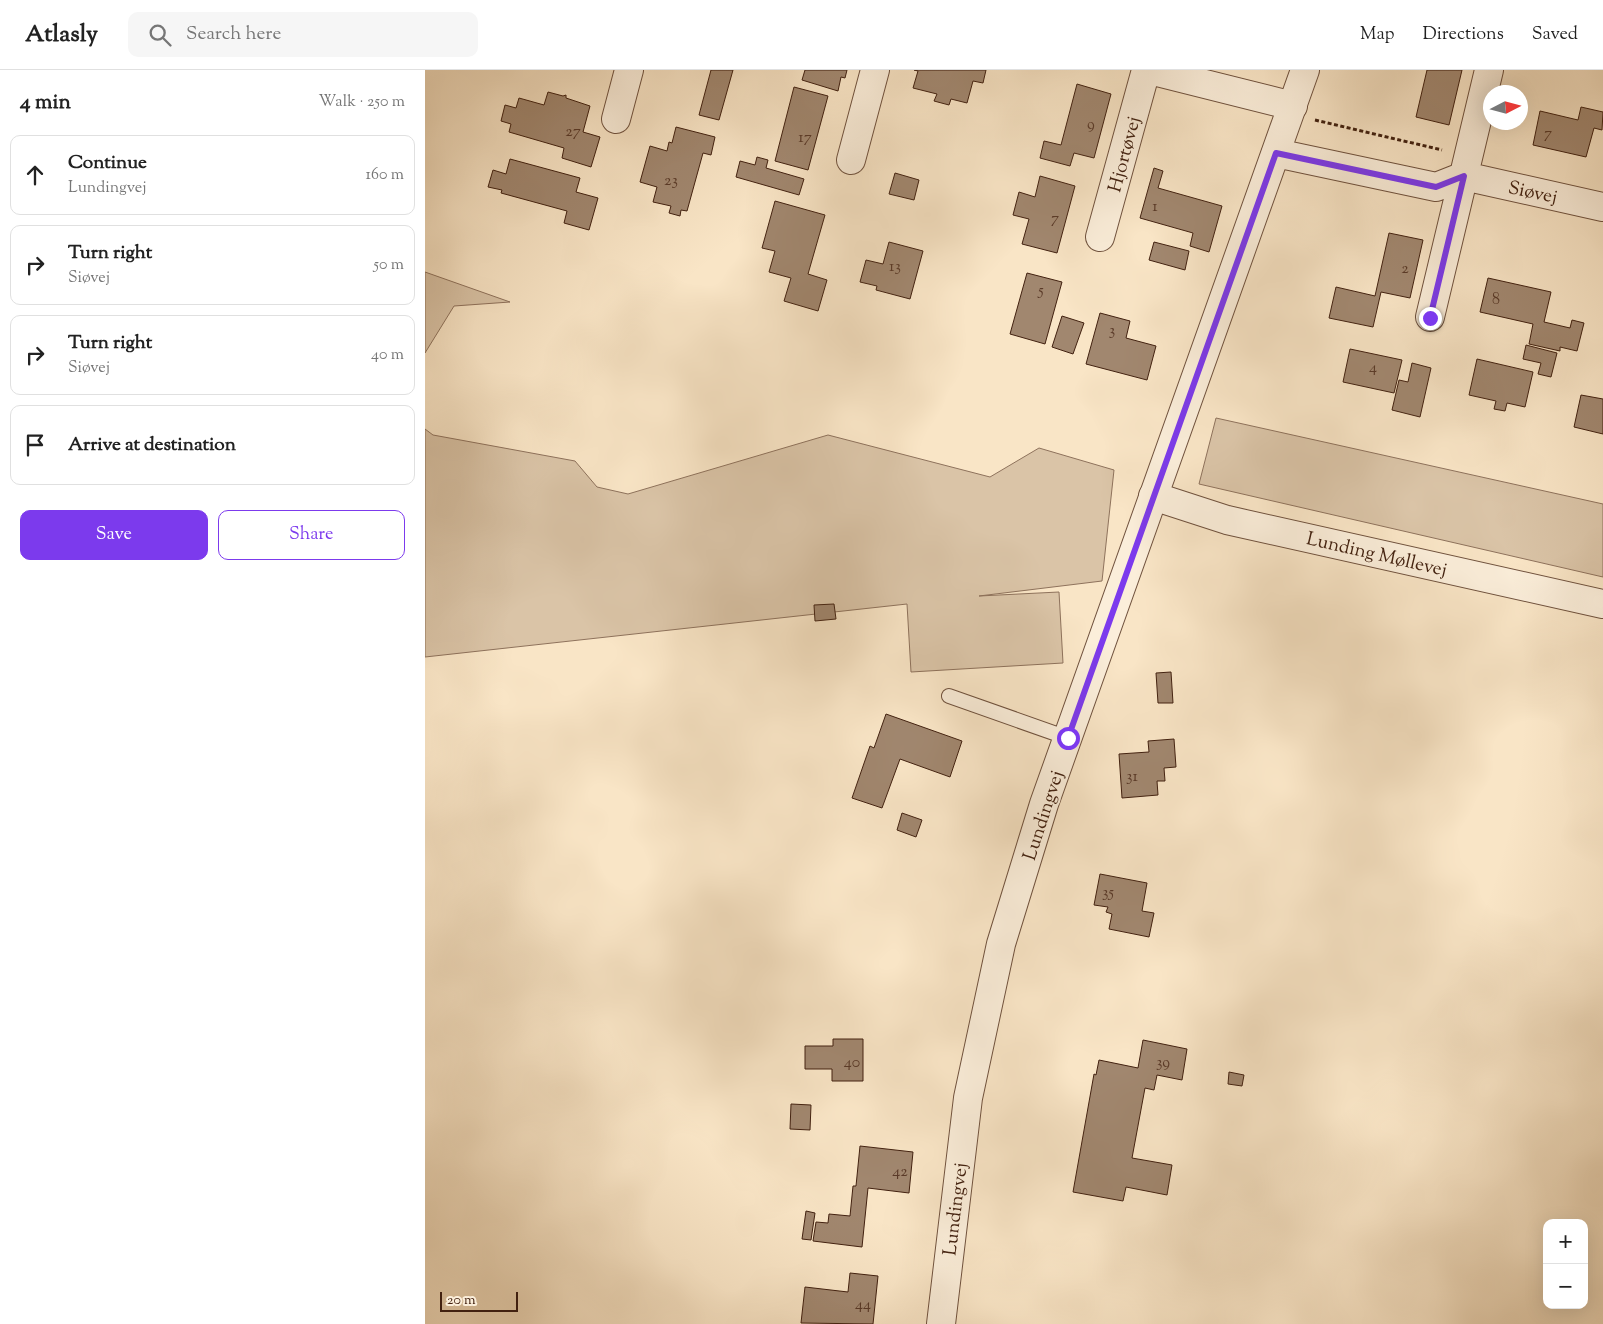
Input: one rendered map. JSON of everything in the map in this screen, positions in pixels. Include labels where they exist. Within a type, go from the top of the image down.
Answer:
[{"type":"street","points":[[616,119],[629,70]]},
{"type":"street","points":[[851,160],[875,70]]},
{"type":"street","name":"Hjortøvej","points":[[1100,237],[1147,70],[1291,110]]},
{"type":"street","name":"Lundingvej","points":[[941,1324],[968,1098],[1003,935],[1038,823],[1305,70]]},
{"type":"street","points":[[1430,318],[1489,70]]},
{"type":"street","points":[[1276,153],[1436,187],[1466,166]]},
{"type":"street","name":"Siøvej","points":[[1466,166],[1603,207]]},
{"type":"street","name":"Lunding Møllevej","points":[[1153,496],[1227,520],[1603,604]]},
{"type":"lane","points":[[949,696],[1068,738]]},
{"type":"path","points":[[1291,110],[1466,166]]},
{"type":"shaded area","points":[[425,272],[510,302],[454,306],[425,353]]},
{"type":"shaded area","points":[[1216,418],[1603,504],[1603,577],[1199,484]]},
{"type":"shaded area","points":[[425,429],[433,435],[575,461],[597,487],[628,494],[828,435],[990,477],[1039,448],[1114,470],[1102,581],[979,596],[1059,592],[1063,663],[911,672],[907,604],[425,657]]},
{"type":"building","points":[[711,70],[733,70],[719,120],[699,115]]},
{"type":"building","points":[[805,70],[847,70],[845,78],[841,77],[838,91],[802,80]]},
{"type":"building","points":[[914,70],[986,70],[983,83],[973,81],[967,103],[951,99],[949,105],[934,101],[937,94],[913,88],[918,71]]},
{"type":"building","points":[[1427,70],[1462,70],[1449,125],[1416,117]]},
{"type":"building","points":[[1077,84],[1111,94],[1094,158],[1074,153],[1070,166],[1040,158],[1044,141],[1061,145]]},
{"type":"building","points":[[794,87],[828,96],[808,170],[775,161]]},
{"type":"building","points":[[548,92],[566,95],[566,98],[590,106],[583,132],[600,137],[591,167],[562,158],[564,148],[509,132],[511,124],[501,121],[505,105],[516,108],[519,98],[544,105]]},
{"type":"building","points":[[1581,107],[1603,112],[1602,130],[1594,128],[1586,157],[1533,145],[1540,111],[1578,120]]},
{"type":"building","points":[[676,127],[715,137],[711,155],[703,153],[687,211],[681,210],[680,216],[669,213],[671,206],[653,202],[657,187],[640,182],[650,146],[667,151],[669,142],[672,143]]},
{"type":"building","points":[[757,157],[768,160],[766,168],[804,179],[799,195],[736,177],[740,161],[755,165]]},
{"type":"building","points":[[510,159],[580,178],[576,192],[598,198],[589,230],[564,223],[567,211],[501,193],[502,190],[488,187],[493,170],[506,174]]},
{"type":"building","points":[[1154,168],[1163,171],[1158,188],[1222,206],[1209,252],[1190,246],[1193,233],[1140,218]]},
{"type":"building","points":[[895,173],[919,180],[914,200],[889,194]]},
{"type":"building","points":[[1040,176],[1075,186],[1057,253],[1022,244],[1029,219],[1013,215],[1019,192],[1035,197]]},
{"type":"building","points":[[775,201],[825,215],[808,274],[827,280],[818,311],[784,301],[791,278],[769,272],[775,251],[762,248]]},
{"type":"building","points":[[1389,233],[1423,240],[1410,298],[1381,292],[1373,327],[1329,318],[1336,287],[1375,296]]},
{"type":"building","points":[[889,242],[923,251],[910,299],[876,290],[877,286],[860,282],[866,260],[883,264]]},
{"type":"building","points":[[1154,242],[1189,251],[1185,270],[1149,260]]},
{"type":"building","points":[[1027,273],[1062,282],[1045,344],[1010,334]]},
{"type":"building","points":[[1488,278],[1551,292],[1544,322],[1570,328],[1572,320],[1584,323],[1577,351],[1560,347],[1560,351],[1529,344],[1533,324],[1480,312]]},
{"type":"building","points":[[1100,313],[1130,321],[1126,338],[1156,346],[1147,380],[1086,364]]},
{"type":"building","points":[[1062,316],[1084,323],[1073,354],[1052,347]]},
{"type":"building","points":[[1526,345],[1557,353],[1551,377],[1538,374],[1541,363],[1523,359]]},
{"type":"building","points":[[1350,349],[1402,360],[1394,393],[1343,382]]},
{"type":"building","points":[[1477,359],[1533,372],[1525,407],[1507,403],[1505,411],[1494,409],[1496,401],[1469,395]]},
{"type":"building","points":[[1412,363],[1431,368],[1420,417],[1392,410],[1399,380],[1408,382]]},
{"type":"building","points":[[1581,395],[1603,399],[1603,434],[1574,427]]},
{"type":"building","points":[[834,604],[836,619],[815,621],[814,605]]},
{"type":"building","points":[[1171,672],[1173,703],[1158,703],[1156,673]]},
{"type":"building","points":[[886,714],[962,741],[950,777],[900,759],[882,808],[852,798],[870,746],[874,748]]},
{"type":"building","points":[[1174,739],[1176,767],[1164,768],[1165,781],[1157,781],[1158,795],[1122,798],[1119,754],[1149,752],[1148,741]]},
{"type":"building","points":[[902,813],[922,820],[916,837],[897,830]]},
{"type":"building","points":[[1100,874],[1147,883],[1142,911],[1154,913],[1149,937],[1109,929],[1112,914],[1106,912],[1108,907],[1094,905]]},
{"type":"building","points":[[833,1039],[863,1039],[863,1081],[832,1081],[832,1069],[805,1069],[805,1046],[833,1046]]},
{"type":"building","points":[[1143,1040],[1187,1049],[1182,1080],[1157,1075],[1154,1090],[1145,1088],[1132,1158],[1172,1165],[1167,1195],[1126,1187],[1123,1201],[1073,1192],[1094,1074],[1096,1075],[1099,1060],[1138,1068]]},
{"type":"building","points":[[1229,1072],[1244,1075],[1242,1086],[1228,1084]]},
{"type":"building","points":[[791,1104],[811,1105],[810,1130],[790,1129]]},
{"type":"building","points":[[860,1146],[913,1152],[909,1193],[868,1188],[862,1247],[813,1241],[816,1222],[828,1223],[829,1214],[850,1216],[853,1186],[856,1186]]},
{"type":"building","points":[[806,1211],[815,1213],[811,1240],[802,1239]]},
{"type":"building","points":[[850,1273],[878,1276],[873,1324],[801,1323],[805,1287],[848,1292]]},
{"type":"route","points":[[1068,738],[1276,153],[1436,187],[1464,176],[1430,318]]}]
